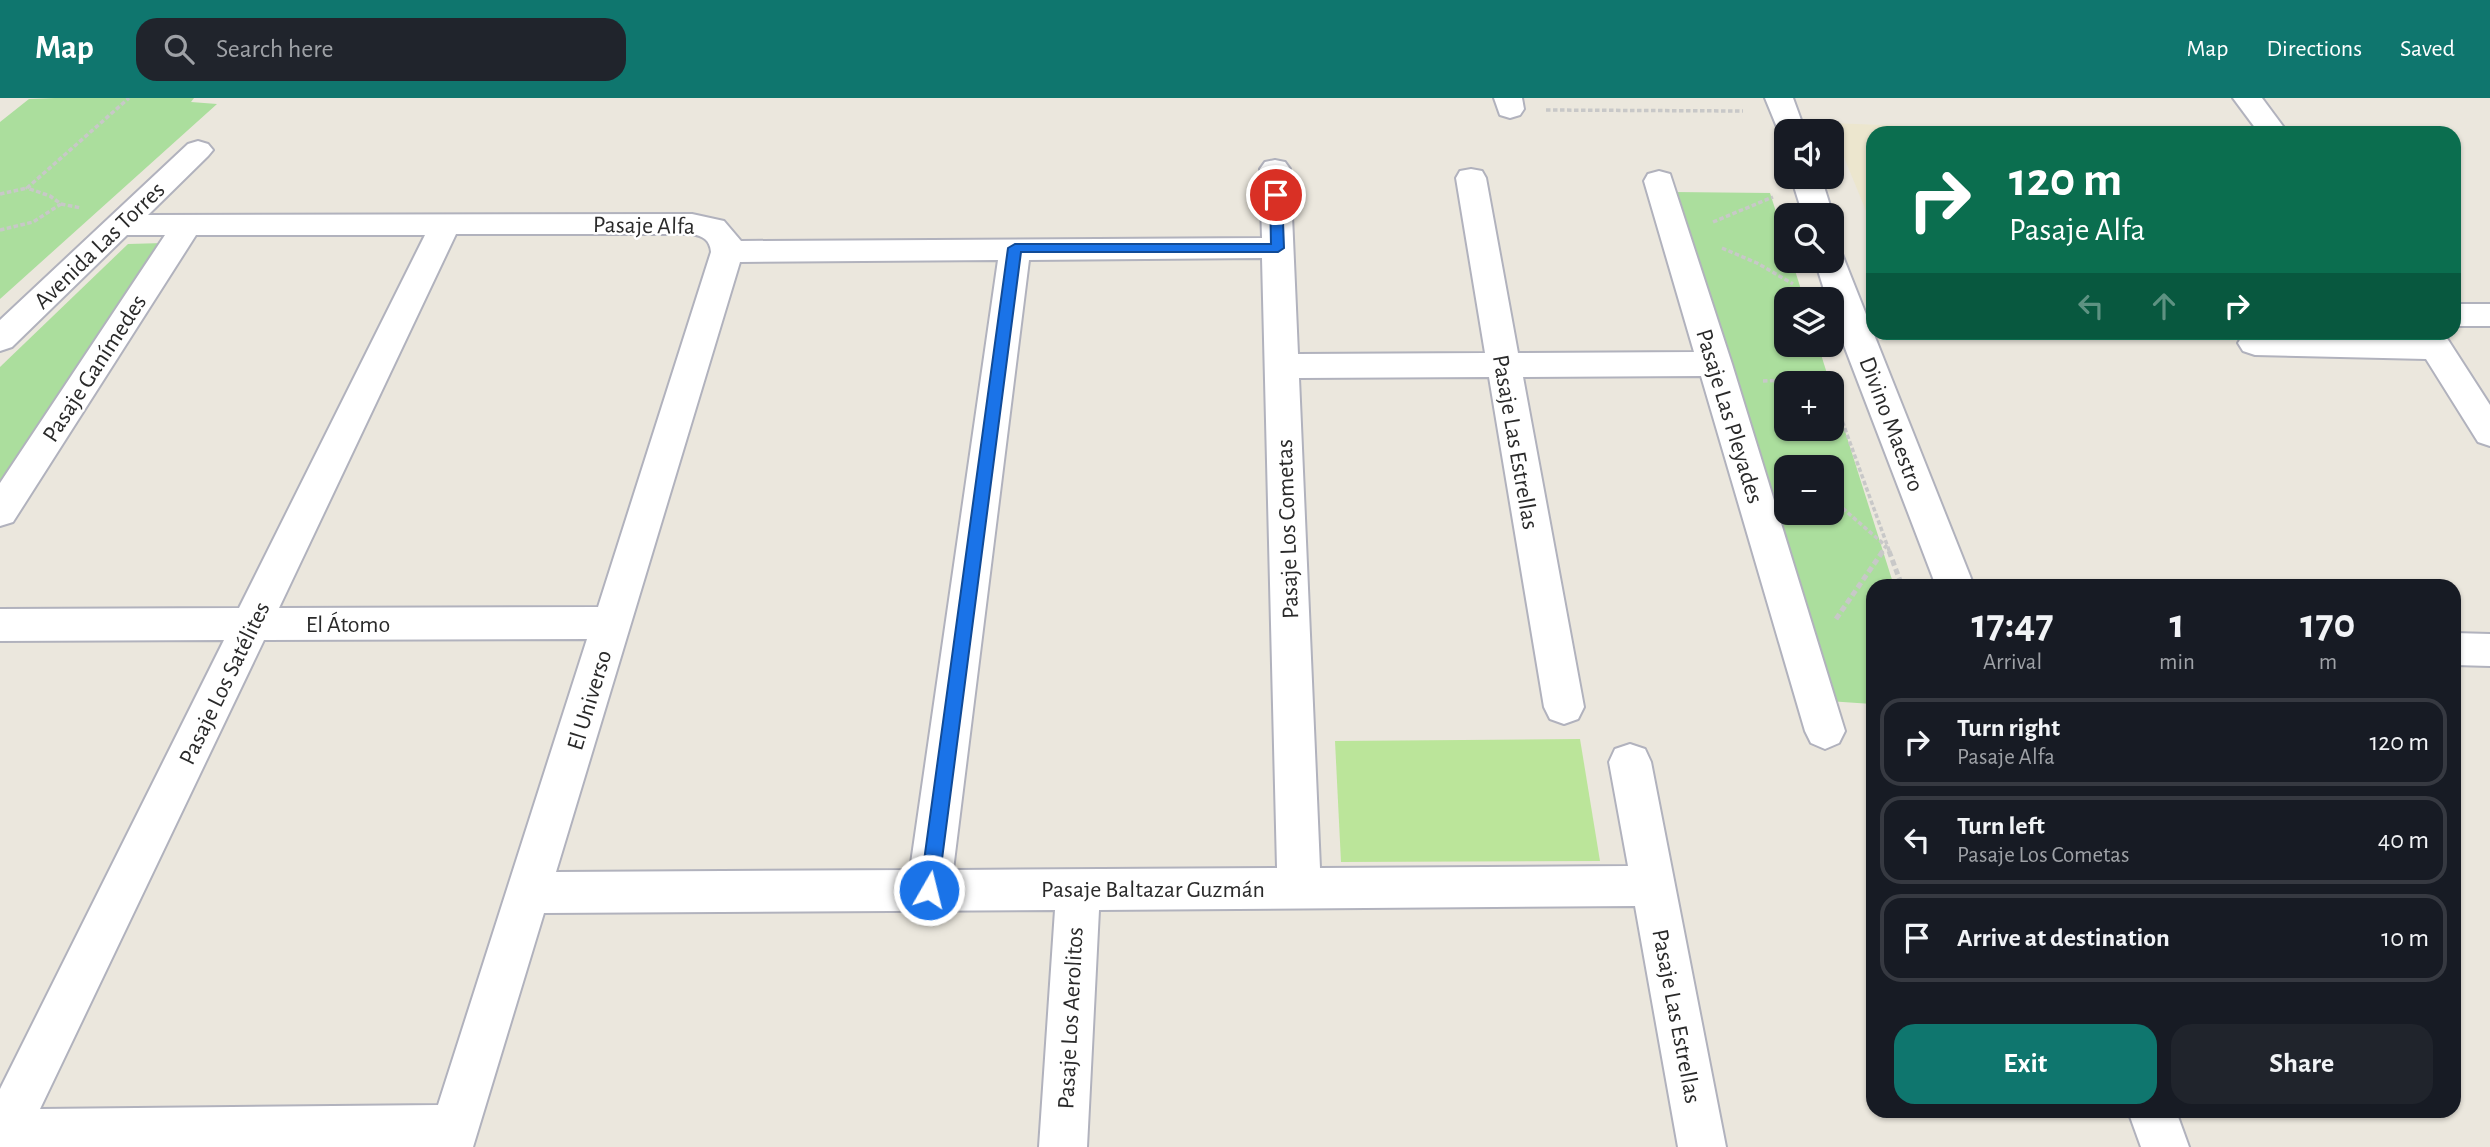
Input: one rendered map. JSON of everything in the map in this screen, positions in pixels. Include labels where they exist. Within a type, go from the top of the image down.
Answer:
[{"type":"street","points":[[2247,98],[2269,126]]},
{"type":"street","name":"Avenida Las Torres","points":[[0,340],[198,150]]},
{"type":"street","name":"Pasaje Los Cometas","points":[[1275,169],[1299,888]]},
{"type":"street","name":"Pasaje Las Estrellas","points":[[1471,178],[1564,707]]},
{"type":"street","name":"Pasaje Las Pleyades","points":[[1659,181],[1825,731]]},
{"type":"street","name":"Pasaje Ganímedes","points":[[0,512],[188,224]]},
{"type":"street","name":"Pasaje Los Satélites","points":[[1,1136],[446,224]]},
{"type":"street","name":"Pasaje Alfa","points":[[120,225],[703,225],[720,233],[726,242],[727,252],[1278,248]]},
{"type":"street","points":[[929,890],[1015,248]]},
{"type":"street","name":"El Universo","points":[[452,1138],[727,252]]},
{"type":"street","name":"Divino Maestro","points":[[1834,273],[1952,579]]},
{"type":"street","points":[[2461,315],[2490,315]]},
{"type":"street","points":[[2255,343],[2432,340],[2490,433]]},
{"type":"street","points":[[1282,366],[1715,364]]},
{"type":"street","name":"El Átomo","points":[[0,625],[612,623]]},
{"type":"street","points":[[2461,649],[2490,650]]},
{"type":"street","points":[[1630,762],[1653,886]]},
{"type":"street","name":"Pasaje Las Estrellas","points":[[1653,886],[1702,1147]]},
{"type":"street","name":"Pasaje Baltazar Guzmán","points":[[529,893],[1653,886]]},
{"type":"street","name":"Pasaje Los Aerolitos","points":[[1063,1147],[1078,890]]},
{"type":"street","points":[[2155,1118],[2165,1147]]},
{"type":"street","points":[[1,1136],[452,1138]]},
{"type":"path","points":[[0,194],[27,188],[129,98]]},
{"type":"path","points":[[1509,104],[1765,111],[1785,116]]},
{"type":"path","points":[[0,230],[26,226],[45,218],[61,204],[50,196],[27,188]]},
{"type":"path","points":[[1675,233],[1715,221],[1774,196]]},
{"type":"path","points":[[1675,233],[1718,246],[1756,262],[1793,284]]},
{"type":"path","points":[[1760,382],[1774,381]]},
{"type":"path","points":[[1844,427],[1899,579]]},
{"type":"path","points":[[1844,509],[1886,546]]},
{"type":"path","points":[[1807,669],[1859,583],[1886,546]]},
{"type":"shaded area","points":[[1844,124],[1909,126],[1866,126],[1866,211],[1844,157]]},
{"type":"green space","points":[[194,98],[191,102],[217,104],[0,299],[0,122],[29,99]]},
{"type":"green space","points":[[1673,192],[1770,193],[1774,205],[1774,273],[1796,273],[1800,287],[1774,287],[1774,357],[1822,357],[1826,371],[1774,371],[1774,441],[1844,441],[1844,428],[1892,579],[1866,579],[1866,704],[1828,701],[1774,525],[1844,525],[1844,455],[1774,455],[1774,524]]},
{"type":"green space","points":[[164,243],[0,485],[0,367],[128,244]]},
{"type":"green space","points":[[1580,739],[1600,861],[1341,862],[1335,741]]},
{"type":"route","points":[[929,890],[1015,248],[1278,248],[1276,195]]}]
